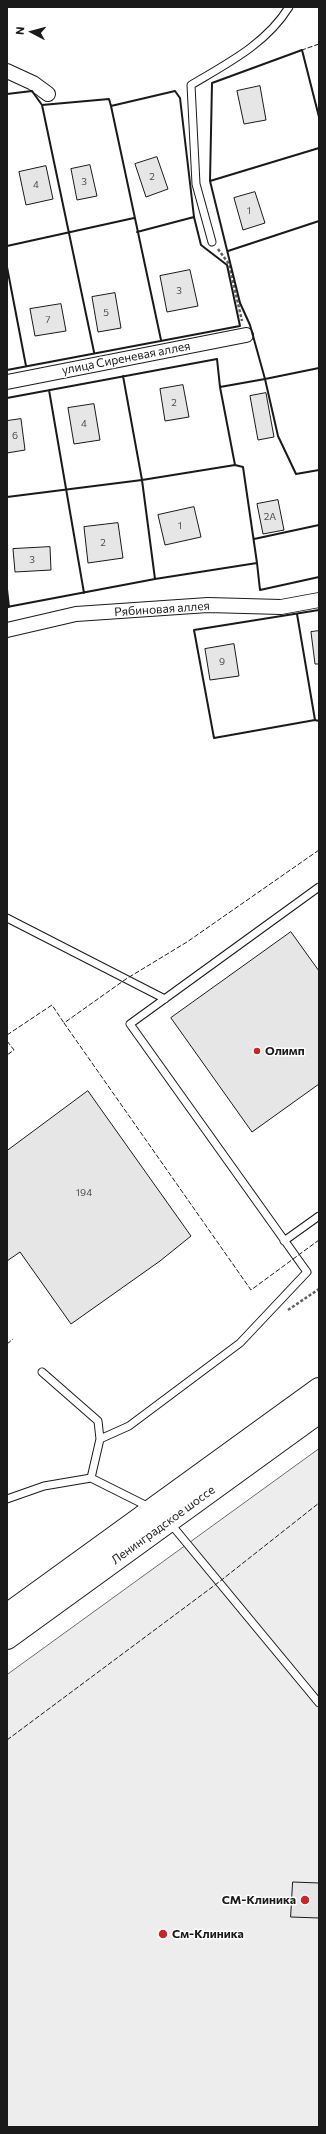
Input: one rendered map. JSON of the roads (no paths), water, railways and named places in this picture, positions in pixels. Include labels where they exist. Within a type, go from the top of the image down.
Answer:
[{"type":"highway","name":"Ленинградское шоссе","points":[[7,1638],[319,1389]]},
{"type":"highway","name":"Ленинградское шоссе","points":[[7,1614],[319,1412]]},
{"type":"street","points":[[7,71],[33,82],[48,94]]},
{"type":"street","name":"улица Сиреневая аллея","points":[[7,382],[246,335]]},
{"type":"street","name":"Рябиновая аллея","points":[[7,630],[76,614],[208,605],[281,607],[319,600]]},
{"type":"lane","points":[[212,242],[196,184],[191,85],[254,46],[271,32],[289,7]]},
{"type":"lane","points":[[100,1438],[129,1426],[240,1343],[307,1272],[130,1024],[319,887]]},
{"type":"lane","points":[[7,918],[165,999]]},
{"type":"lane","points":[[284,1241],[319,1216]]},
{"type":"lane","points":[[42,1372],[98,1421],[100,1438],[91,1478]]},
{"type":"lane","points":[[7,1499],[44,1486],[91,1478],[160,1515],[319,1703]]},
{"type":"place","name":"Олимп","points":[[257,1051]]},
{"type":"place","name":"СМ-Клиника","points":[[305,1900]]},
{"type":"place","name":"См-Клиника","points":[[163,1934]]}]
